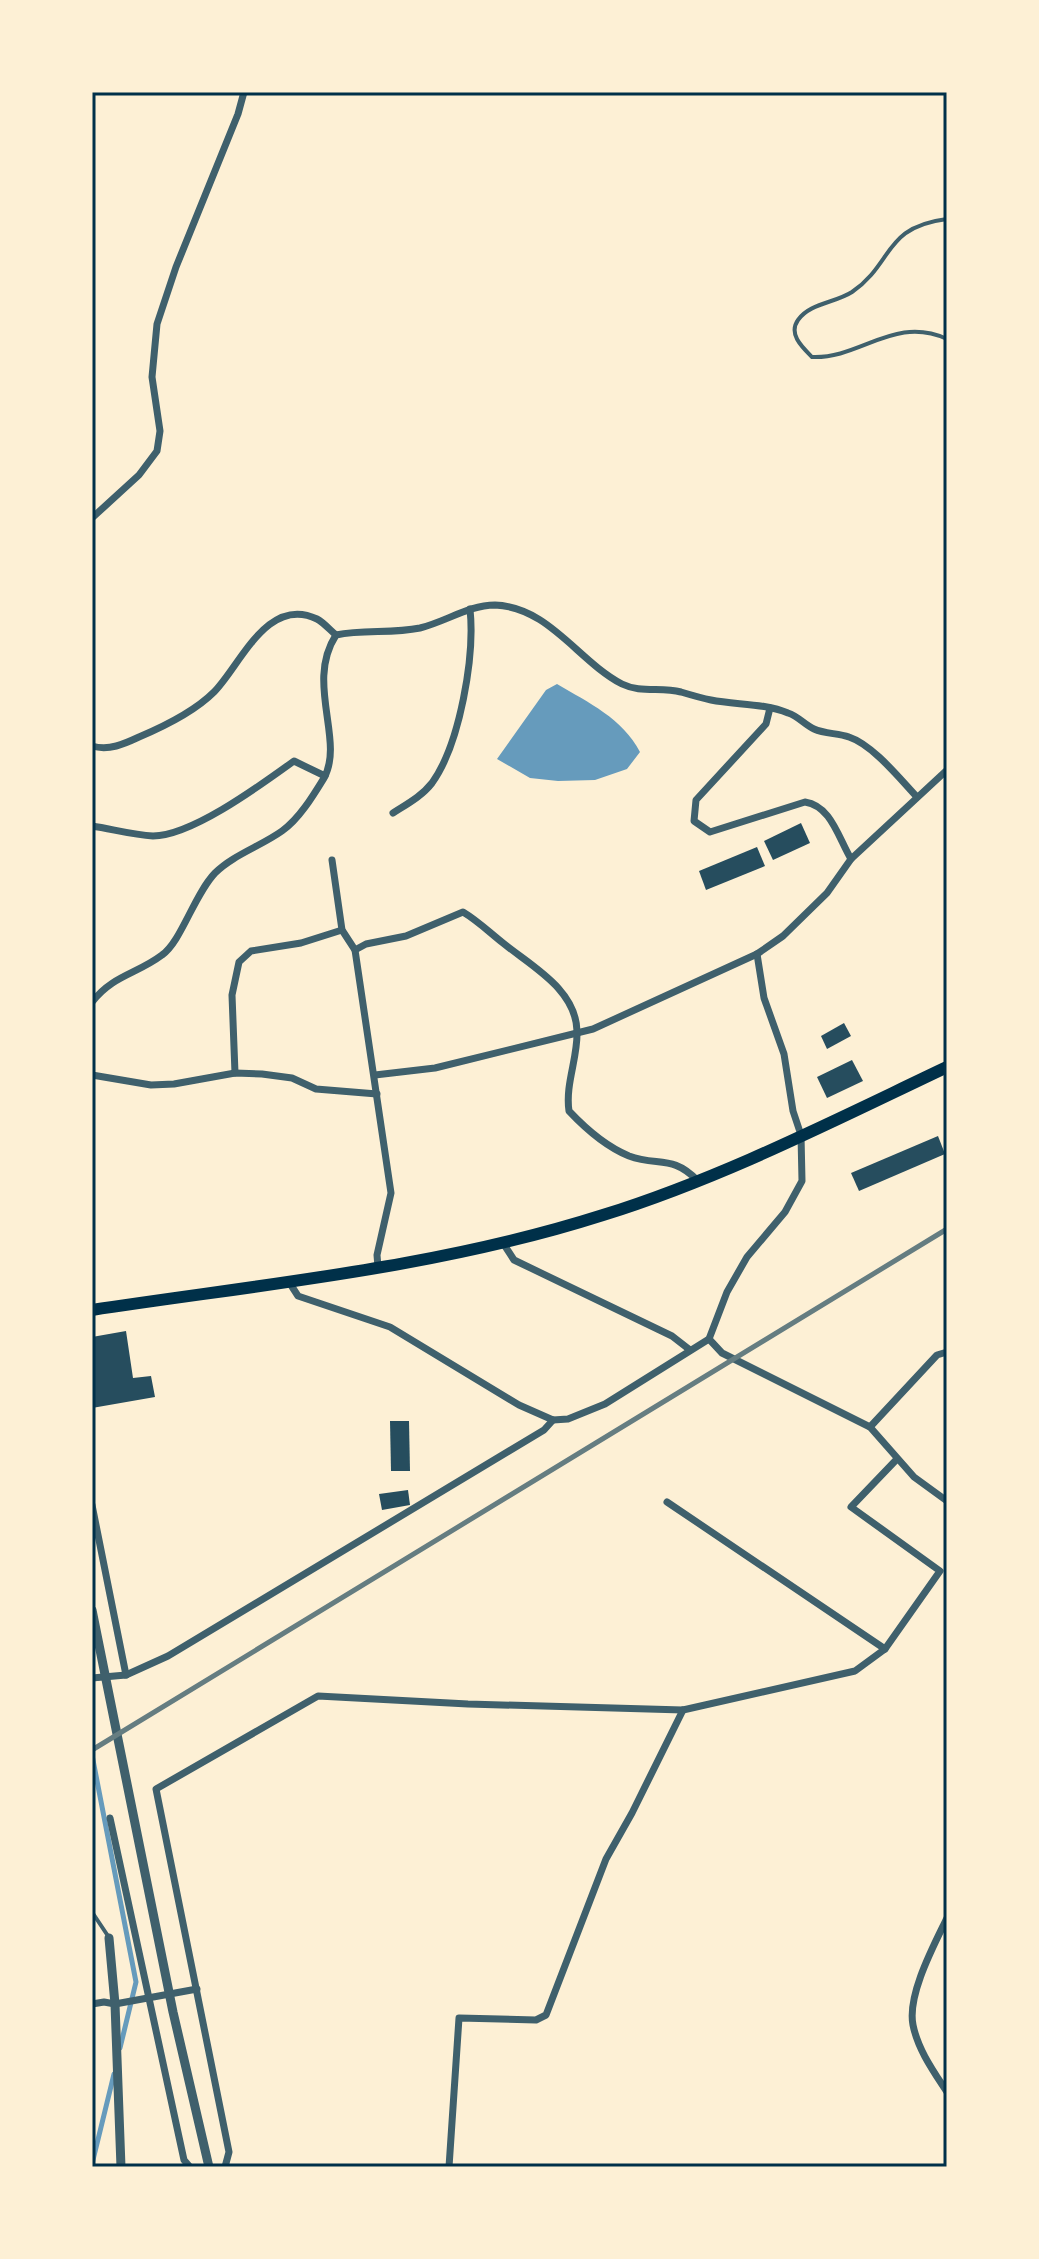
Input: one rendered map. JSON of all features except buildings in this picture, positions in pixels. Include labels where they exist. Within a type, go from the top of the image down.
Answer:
[{"type":"main road","points":[[92,1310],[378,1267],[503,1243],[604,1215],[698,1181],[947,1067]]},
{"type":"street","points":[[92,518],[139,475],[157,451],[160,431],[152,377],[157,324],[244,92]]},
{"type":"street","points":[[92,1002],[120,976],[163,955],[173,944],[194,901],[215,872],[284,830],[300,813],[325,776],[330,760],[322,671],[328,647],[336,635],[356,631],[395,633],[470,609],[495,605],[526,612],[551,627],[579,654],[620,683],[634,689],[677,691],[710,700],[770,708],[791,713],[815,730],[851,737],[865,745],[917,797]]},
{"type":"street","points":[[393,813],[420,795],[433,781],[453,737],[460,715],[469,655],[470,609]]},
{"type":"street","points":[[92,746],[116,747],[187,712],[211,695],[256,636],[276,621],[295,615],[317,619],[336,635]]},
{"type":"street","points":[[770,708],[766,724],[696,800],[694,821],[710,832],[805,802],[815,804],[828,814],[835,833],[851,859]]},
{"type":"street","points":[[92,826],[156,836],[193,825],[294,761],[325,776]]},
{"type":"street","points":[[375,1075],[435,1068],[593,1029],[757,954],[783,936],[827,893],[851,859],[947,770]]},
{"type":"street","points":[[332,860],[342,930],[355,950],[391,1193],[377,1255],[378,1267]]},
{"type":"street","points":[[355,950],[366,944],[406,936],[463,912],[559,988],[576,1019],[577,1033],[567,1099],[569,1111],[615,1149],[632,1157],[674,1163],[698,1181]]},
{"type":"street","points":[[235,1073],[232,995],[239,962],[251,951],[301,943],[342,930]]},
{"type":"street","points":[[289,1282],[298,1296],[390,1327],[519,1405],[553,1420],[568,1419],[605,1404],[709,1339],[727,1292],[747,1257],[785,1212],[802,1181],[801,1135],[793,1111],[780,1041],[764,998],[757,954]]},
{"type":"street","points":[[92,1075],[151,1085],[235,1073],[292,1078],[316,1089],[377,1094]]},
{"type":"street","points":[[503,1243],[514,1260],[672,1336],[690,1350]]},
{"type":"street","points":[[709,1339],[722,1353],[870,1427],[914,1477],[947,1501]]},
{"type":"street","points":[[870,1427],[937,1355],[947,1352]]},
{"type":"street","points":[[92,1678],[126,1675],[168,1656],[544,1430],[553,1420]]},
{"type":"street","points":[[225,2167],[229,2152],[156,1789],[318,1696],[683,1710],[855,1671],[885,1649],[940,1571],[851,1507],[897,1459]]},
{"type":"street","points":[[667,1502],[885,1649]]},
{"type":"street","points":[[92,1505],[126,1675]]},
{"type":"street","points":[[92,1610],[173,2012],[209,2167]]},
{"type":"street","points":[[449,2167],[459,2018],[536,2020],[546,2015],[606,1859],[683,1710]]},
{"type":"street","points":[[110,1818],[184,2160],[190,2167]]},
{"type":"street","points":[[947,1918],[913,2000],[912,2024],[924,2056],[947,2092]]},
{"type":"street","points":[[109,1938],[115,2004],[121,2167]]},
{"type":"street","points":[[92,2004],[115,2004],[197,1989]]},
{"type":"lane","points":[[947,219],[925,222],[906,231],[860,286],[841,299],[811,308],[794,328],[798,343],[812,357],[828,358],[886,335],[914,331],[947,339]]},
{"type":"lane","points":[[92,1912],[109,1938]]},
{"type":"water","points":[[557,684],[604,712],[633,740],[640,752],[627,769],[595,780],[558,781],[530,778],[497,759],[546,690]]},
{"type":"waterway","points":[[92,1755],[136,1982],[120,2048]]},
{"type":"waterway","points":[[92,2164],[114,2074]]},
{"type":"railway","points":[[92,1750],[947,1229]]}]
